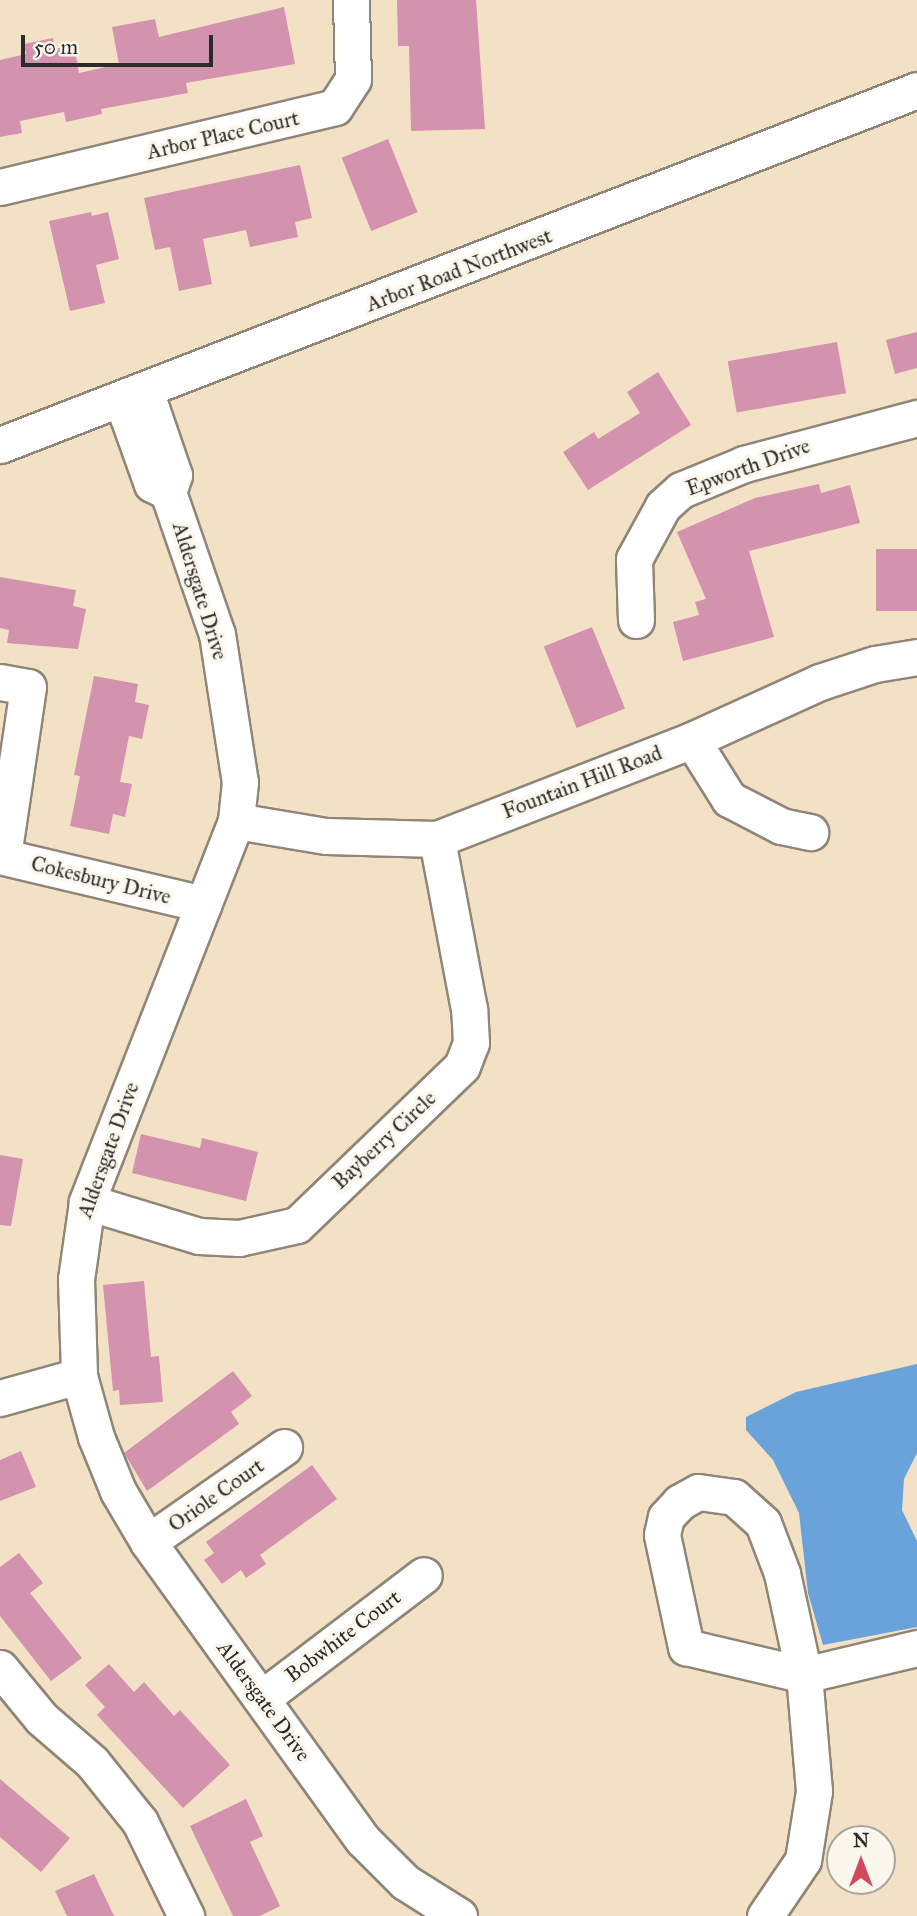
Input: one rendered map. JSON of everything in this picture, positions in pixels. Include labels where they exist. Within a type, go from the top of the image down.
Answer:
[{"type":"street","name":"Arbor Place Court","points":[[0,187],[335,107],[354,79],[351,0]]},
{"type":"street","name":"Arbor Road Northwest","points":[[0,446],[134,397],[917,90]]},
{"type":"street","name":"Aldersgate Drive","points":[[134,397],[151,408],[174,475],[168,492],[217,634],[240,782],[236,821],[87,1202],[76,1279],[79,1376],[96,1437],[118,1491],[148,1542],[386,1867],[459,1916]]},
{"type":"street","name":"Epworth Drive","points":[[636,620],[634,559],[656,516],[681,490],[757,460],[917,418]]},
{"type":"street","name":"Fountain Hill Road","points":[[236,821],[326,836],[437,839],[692,740],[820,682],[876,663],[917,657]]},
{"type":"street","points":[[0,682],[28,687],[1,856]]},
{"type":"street","points":[[692,740],[729,799],[781,826],[810,832]]},
{"type":"street","name":"Bayberry Circle","points":[[87,1202],[200,1236],[239,1238],[297,1225],[462,1066],[471,1043],[469,1009],[437,839]]},
{"type":"street","name":"Cokesbury Drive","points":[[1,856],[203,904]]},
{"type":"street","points":[[0,1398],[79,1376]]},
{"type":"street","name":"Oriole Court","points":[[148,1542],[284,1447]]},
{"type":"street","points":[[765,1916],[792,1881],[809,1838],[813,1744],[804,1675],[782,1573],[763,1523],[734,1497],[718,1492],[698,1492],[680,1502],[666,1517],[662,1535],[686,1647],[804,1675],[917,1648]]},
{"type":"street","name":"Bobwhite Court","points":[[262,1698],[424,1575]]},
{"type":"street","points":[[0,1668],[41,1717],[92,1762],[140,1822],[186,1916]]},
{"type":"water","points":[[917,1364],[917,1453],[904,1479],[902,1510],[917,1541],[917,1627],[823,1645],[808,1593],[799,1513],[773,1460],[746,1430],[746,1417],[796,1392]]},
{"type":"building","points":[[397,0],[476,0],[485,129],[411,131],[409,46],[398,46]]},
{"type":"building","points":[[284,7],[295,64],[186,83],[188,93],[101,109],[102,114],[66,122],[64,112],[20,121],[22,133],[0,137],[0,60],[26,54],[24,44],[53,38],[55,49],[74,45],[79,73],[119,64],[112,27],[155,19],[159,37]]},
{"type":"building","points":[[388,139],[418,212],[371,231],[342,158]]},
{"type":"building","points":[[300,165],[312,218],[295,222],[298,237],[250,247],[246,230],[203,239],[212,284],[179,291],[170,247],[155,250],[144,198]]},
{"type":"building","points":[[91,212],[92,216],[108,212],[119,259],[96,265],[105,303],[70,311],[49,221]]},
{"type":"building","points":[[917,332],[917,368],[895,374],[886,340]]},
{"type":"building","points":[[837,342],[846,393],[737,412],[728,361]]},
{"type":"building","points":[[658,372],[691,425],[588,490],[563,452],[594,432],[598,439],[640,413],[627,392]]},
{"type":"building","points":[[819,484],[821,493],[850,485],[860,523],[749,551],[774,637],[683,661],[673,622],[699,615],[695,602],[706,599],[677,532],[755,498]]},
{"type":"building","points":[[876,549],[917,549],[917,611],[876,611]]},
{"type":"building","points":[[0,577],[76,590],[73,606],[86,609],[78,649],[7,643],[9,630],[0,628]]},
{"type":"building","points":[[592,627],[625,709],[577,728],[544,646]]},
{"type":"building","points":[[94,676],[138,684],[135,702],[149,705],[142,739],[129,736],[120,782],[132,784],[125,817],[113,814],[109,834],[70,826],[80,776],[74,775]]},
{"type":"building","points":[[141,1134],[200,1148],[202,1138],[258,1152],[246,1201],[132,1173]]},
{"type":"building","points":[[0,1155],[23,1159],[11,1226],[0,1225]]},
{"type":"building","points":[[144,1281],[151,1357],[159,1356],[163,1402],[120,1405],[119,1390],[113,1391],[103,1285]]},
{"type":"building","points":[[233,1371],[252,1396],[231,1412],[239,1424],[147,1491],[124,1453]]},
{"type":"building","points":[[21,1451],[36,1487],[0,1501],[0,1460]]},
{"type":"building","points":[[312,1465],[337,1499],[260,1555],[266,1564],[246,1578],[241,1570],[222,1584],[204,1560],[214,1553],[206,1542]]},
{"type":"building","points":[[19,1553],[43,1583],[30,1593],[82,1658],[51,1681],[0,1616],[0,1567]]},
{"type":"building","points":[[109,1664],[134,1692],[144,1682],[174,1716],[180,1710],[230,1765],[183,1808],[97,1715],[105,1707],[85,1685]]},
{"type":"building","points":[[0,1779],[70,1838],[41,1872],[0,1837]]},
{"type":"building","points":[[246,1799],[263,1836],[250,1842],[280,1906],[260,1916],[233,1916],[190,1826]]},
{"type":"building","points":[[94,1874],[114,1916],[67,1916],[55,1891]]}]
